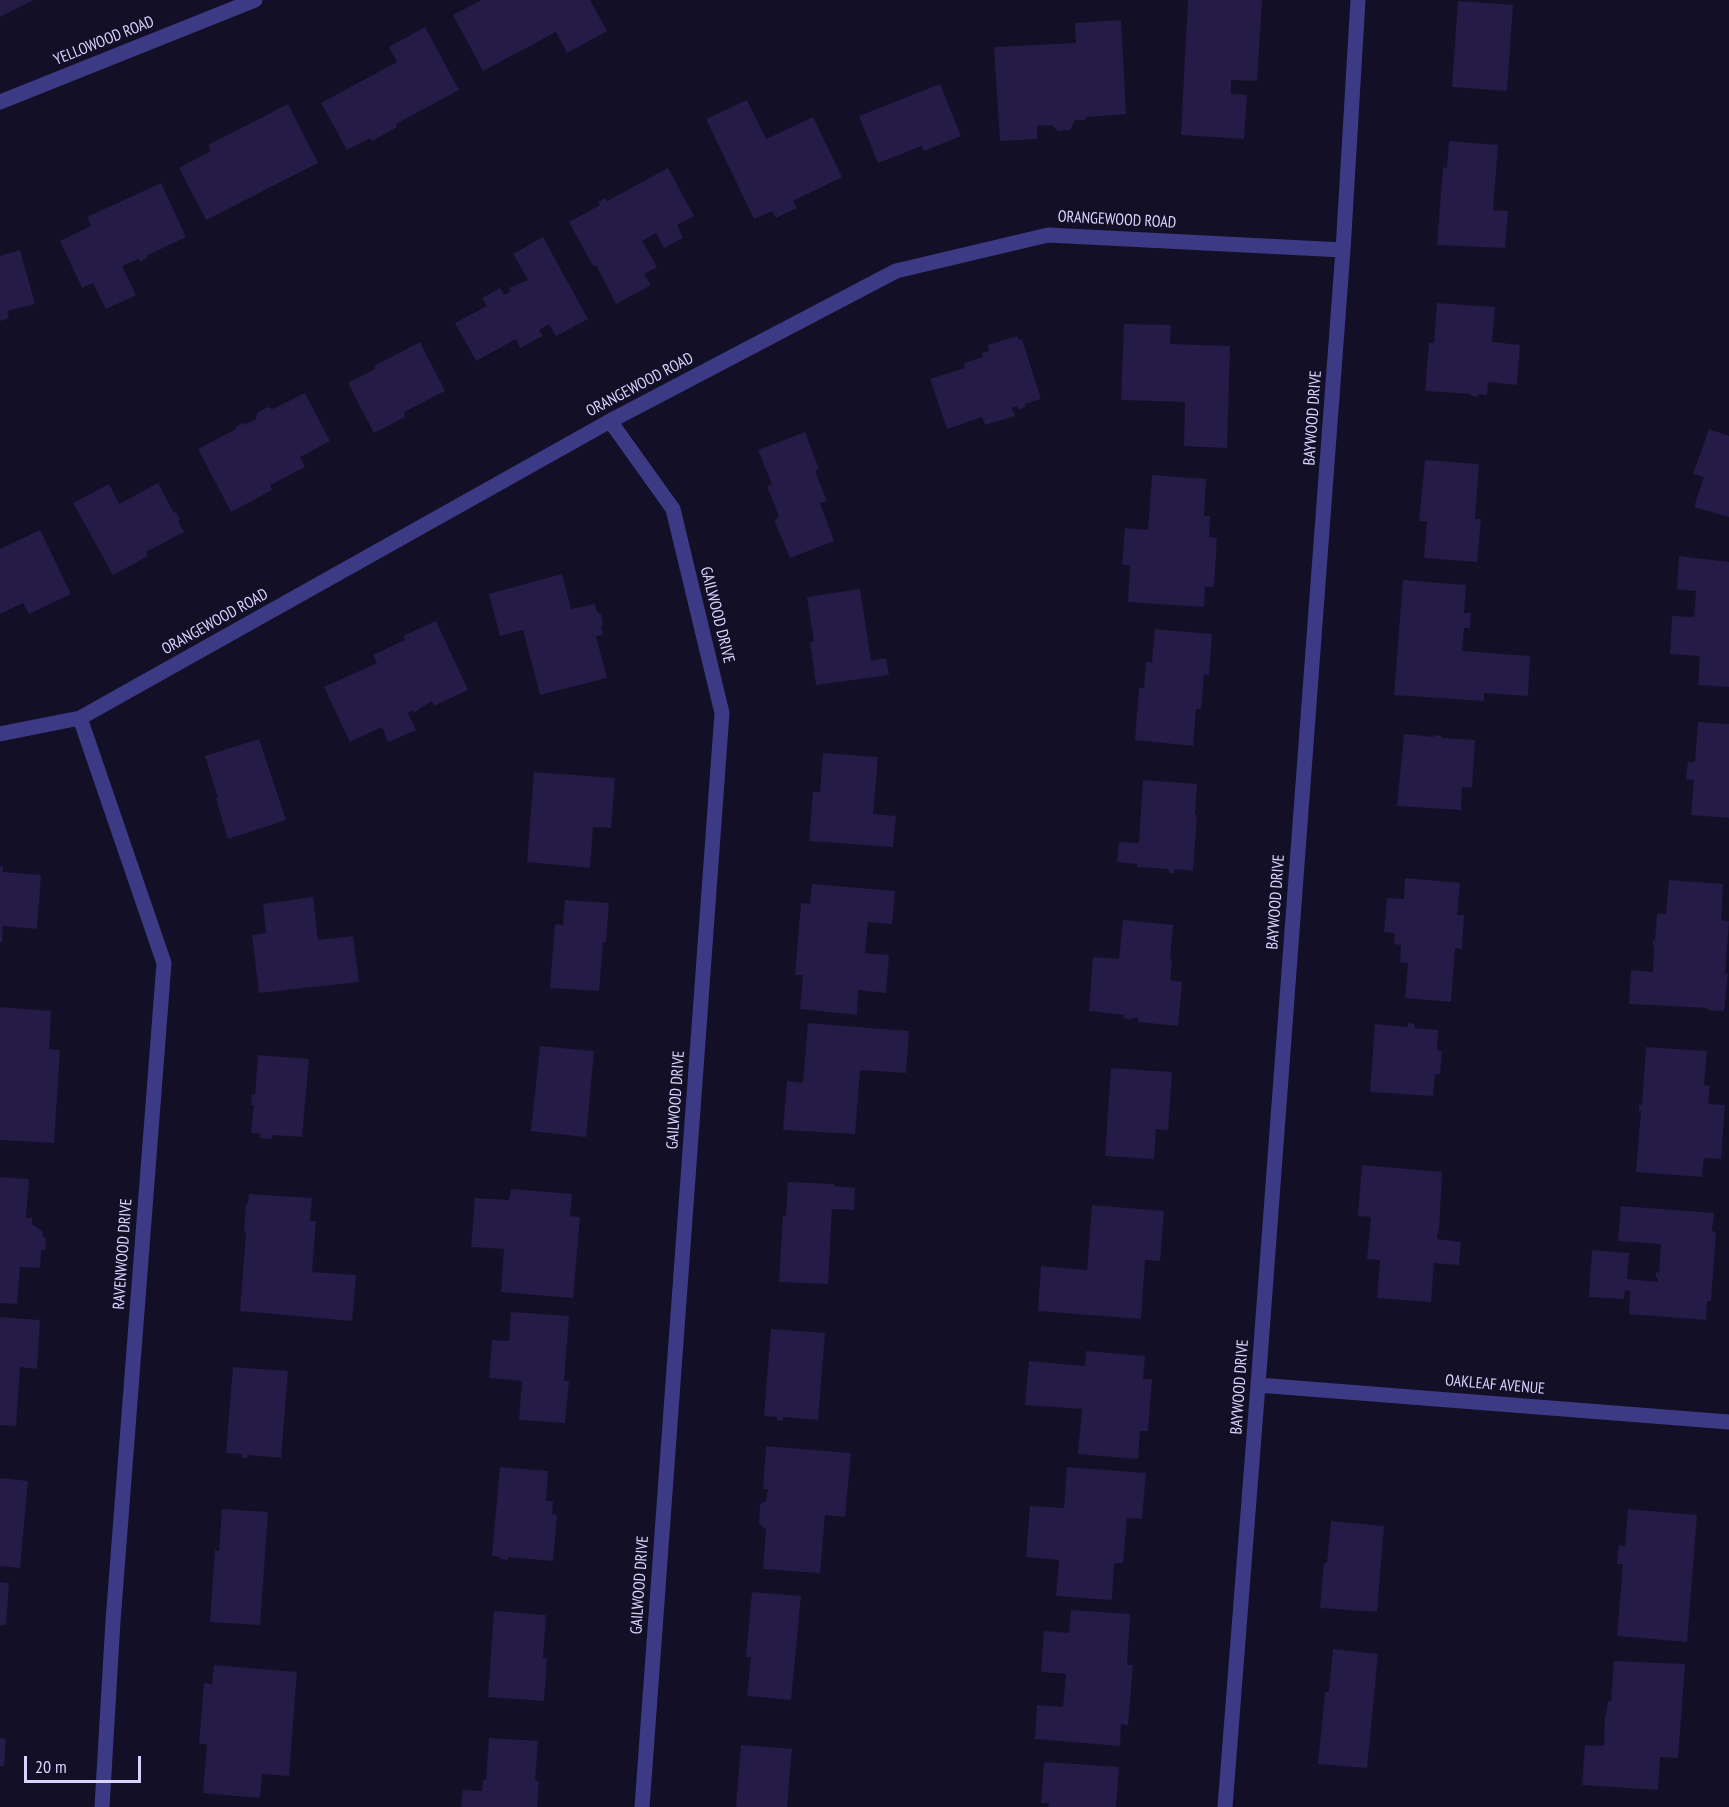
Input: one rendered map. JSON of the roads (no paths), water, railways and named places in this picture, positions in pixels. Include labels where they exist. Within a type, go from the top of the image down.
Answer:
[{"type":"street","name":"YELLOWOOD ROAD","points":[[0,102],[255,0]]},
{"type":"street","name":"BAYWOOD DRIVE","points":[[1225,1807],[1343,250],[1358,0]]},
{"type":"street","name":"ORANGEWOOD ROAD","points":[[0,734],[80,718],[610,421],[896,271],[1048,234],[1343,250]]},
{"type":"street","name":"GAILWOOD DRIVE","points":[[610,421],[673,509],[722,713],[642,1807]]},
{"type":"street","name":"RAVENWOOD DRIVE","points":[[80,718],[164,963],[113,1621],[102,1807]]},
{"type":"street","name":"OAKLEAF AVENUE","points":[[1258,1385],[1729,1422]]}]
